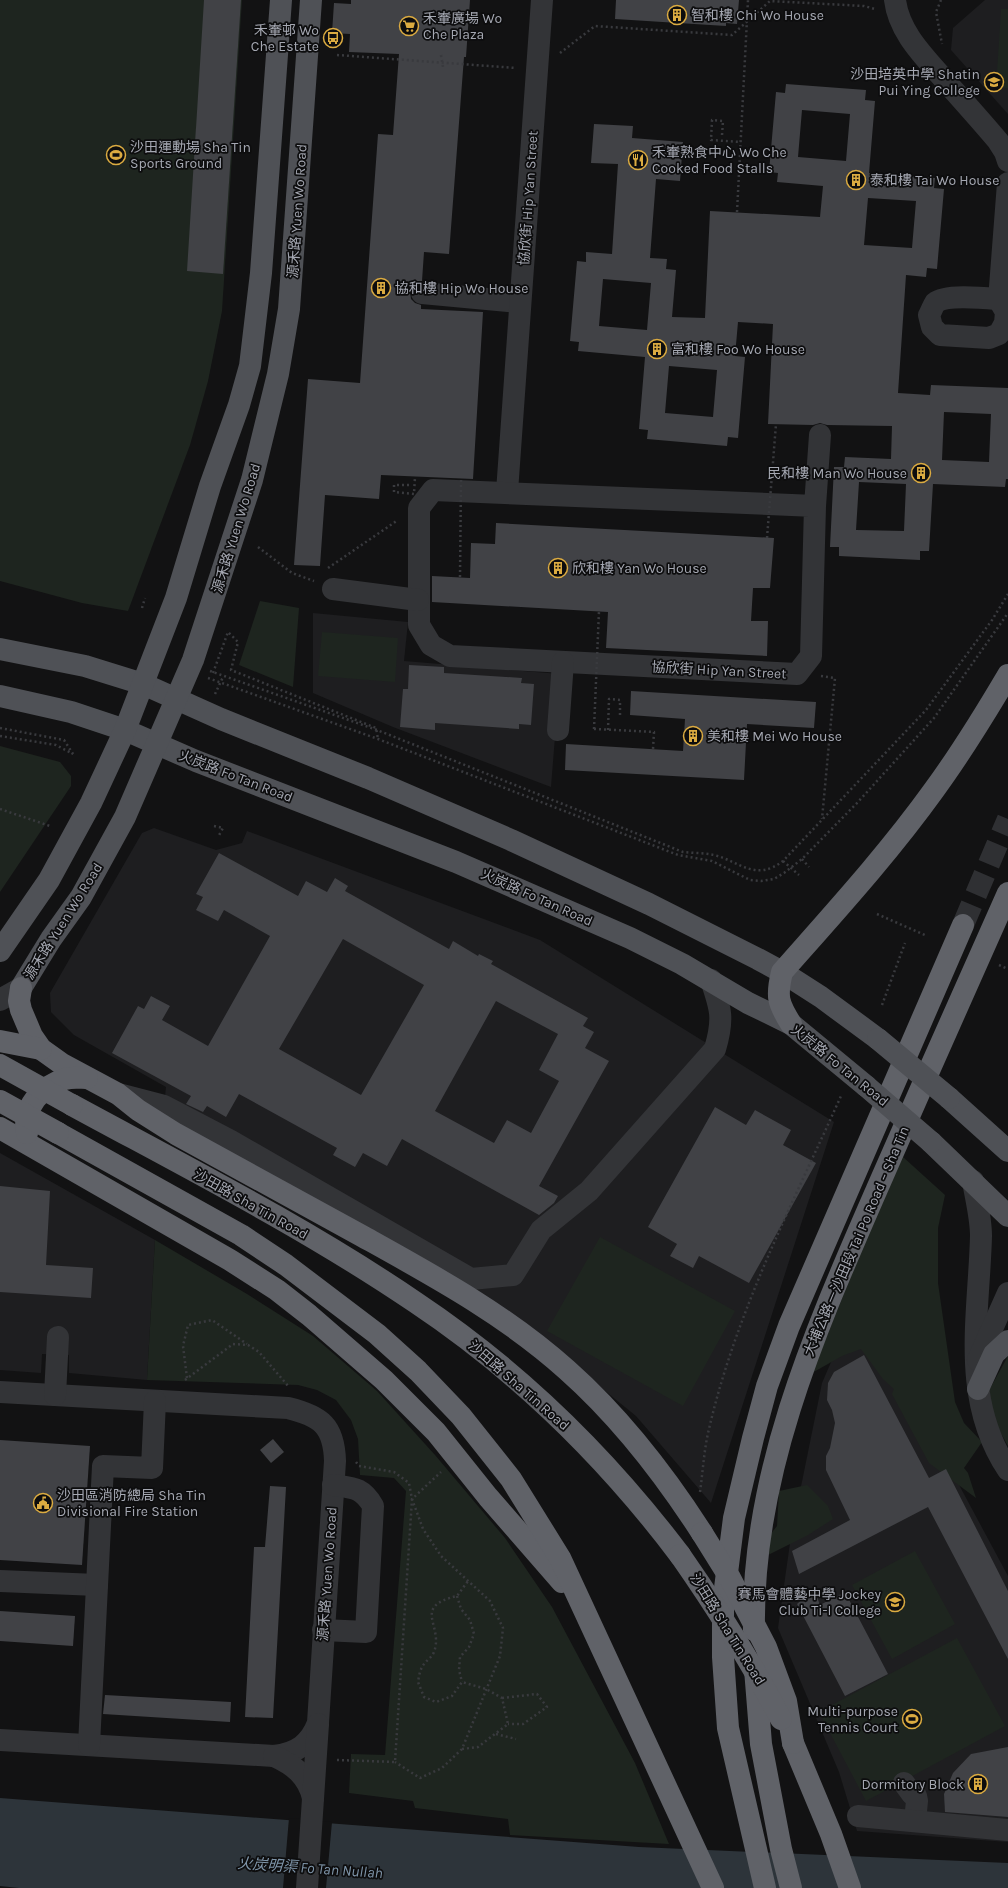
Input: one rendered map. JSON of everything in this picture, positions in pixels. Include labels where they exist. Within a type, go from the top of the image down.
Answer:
[{"type":"highway","points":[[791,1024],[781,1008],[778,990],[782,972],[889,850],[934,790],[977,727],[1008,675]]},
{"type":"highway","name":"大埔公路－沙田段 Tai Po Road – Sha Tin","points":[[791,1888],[781,1849],[761,1744],[756,1676],[754,1607],[760,1534],[775,1458],[790,1404],[823,1314],[1008,893]]},
{"type":"highway","name":"大埔公路－沙田段 Tai Po Road – Sha Tin","points":[[765,1888],[728,1728],[723,1604],[734,1518],[767,1386],[789,1326],[963,925]]},
{"type":"highway","points":[[21,988],[19,1001],[21,1010],[32,1036],[41,1049],[62,1064],[118,1094],[138,1110],[170,1130],[435,1277],[522,1333],[567,1370],[612,1413],[648,1458],[702,1533],[744,1603],[766,1647],[786,1701],[793,1743]]},
{"type":"highway","points":[[0,1041],[41,1049]]},
{"type":"highway","name":"沙田路 Sha Tin Road","points":[[0,1065],[289,1224],[415,1302],[460,1334],[524,1387],[576,1435],[629,1492],[680,1555],[718,1609],[758,1676],[793,1743],[832,1834],[850,1888]]},
{"type":"highway","points":[[35,1148],[27,1133],[25,1124],[28,1110],[36,1098],[51,1085],[66,1079],[87,1078]]},
{"type":"highway","points":[[0,1101],[241,1235],[320,1289],[398,1352],[460,1416],[511,1479],[557,1553],[642,1732],[713,1888]]},
{"type":"highway","points":[[0,1128],[230,1260],[277,1290],[308,1315],[384,1380],[436,1432],[488,1497],[579,1601]]},
{"type":"main road","points":[[0,951],[49,880],[91,803],[124,730],[176,598],[210,486],[239,405],[250,366],[261,273],[281,0]]},
{"type":"main road","name":"源禾路 Yuen Wo Road","points":[[21,988],[51,939],[81,897],[125,816],[193,660],[252,480],[278,374],[289,309],[311,0]]},
{"type":"main road","points":[[0,648],[85,666],[143,684],[221,719],[368,778],[511,840],[649,904],[782,972],[878,1039],[949,1098],[1008,1151]]},
{"type":"main road","name":"火炭路 Fo Tan Road","points":[[0,696],[71,712],[124,730],[156,745],[464,865],[630,938],[682,964],[748,1003],[791,1024],[932,1142],[1008,1216]]},
{"type":"main road","points":[[978,1389],[994,1354],[1008,1341]]},
{"type":"street","name":"協欣街 Hip Yan Street","points":[[507,492],[542,0]]},
{"type":"street","points":[[886,3],[896,9],[905,31],[919,50],[1003,142],[1008,161]]},
{"type":"street","points":[[1003,300],[1008,183]]},
{"type":"street","points":[[422,293],[520,302]]},
{"type":"street","name":"協欣街 Hip Yan Street","points":[[815,506],[433,490],[419,508],[419,625],[431,645],[450,656],[797,674],[811,656],[815,506],[820,435]]},
{"type":"street","points":[[324,579],[418,600]]},
{"type":"street","points":[[558,730],[563,662]]},
{"type":"street","points":[[118,1094],[164,1106],[184,1116],[472,1278],[513,1275],[541,1230],[589,1191],[715,1049],[721,1029],[721,1015],[711,980]]},
{"type":"street","name":"源禾路 Yuen Wo Road","points":[[0,1000],[21,988]]},
{"type":"street","points":[[973,1181],[981,1234],[975,1310],[975,1366],[983,1414],[993,1444],[1008,1470]]},
{"type":"street","points":[[975,1366],[1008,1293]]},
{"type":"street","points":[[55,1395],[58,1337]]},
{"type":"street","name":"源禾路 Yuen Wo Road","points":[[0,1392],[288,1408],[318,1418],[328,1428],[334,1445],[333,1485],[318,1723],[314,1734],[307,1742],[287,1754],[274,1756],[0,1740]]},
{"type":"street","points":[[90,1745],[103,1466],[152,1468],[155,1401]]},
{"type":"street","points":[[323,1630],[366,1632],[373,1506],[363,1492],[355,1488],[333,1485]]},
{"type":"street","points":[[0,1581],[97,1585]]},
{"type":"street","points":[[307,1888],[318,1723]]},
{"type":"street","points":[[274,1756],[298,1770],[307,1780],[314,1799]]},
{"type":"street","points":[[904,1783],[912,1794],[916,1796],[915,1821]]},
{"type":"street","points":[[858,1816],[1008,1830]]},
{"type":"path","points":[[736,212],[748,0]]},
{"type":"path","points":[[337,55],[537,70],[595,26],[732,35],[770,0],[864,6],[878,10],[886,3]]},
{"type":"path","points":[[941,0],[936,12],[943,50]]},
{"type":"path","points":[[441,55],[443,67]]},
{"type":"path","points":[[722,135],[722,121],[712,120],[711,140],[741,142]]},
{"type":"path","points":[[767,538],[776,424]]},
{"type":"path","points":[[407,500],[409,485],[394,485],[394,492],[414,494],[415,477]]},
{"type":"path","points":[[460,577],[461,480]]},
{"type":"path","points":[[258,547],[292,573],[311,580],[324,579],[405,516]]},
{"type":"path","points":[[311,580],[324,579]]},
{"type":"path","points":[[378,739],[377,730],[376,728],[231,670],[238,642],[228,632],[213,673],[377,730],[683,852],[715,855],[754,871],[775,867],[783,861],[926,710],[992,620],[1008,594]]},
{"type":"path","points":[[142,608],[145,598]]},
{"type":"path","points":[[599,611],[594,729],[654,732],[653,749]]},
{"type":"path","points":[[207,678],[220,684],[378,739],[678,855],[712,861],[750,880],[761,881],[774,879],[802,859],[858,802],[934,718],[1008,613]]},
{"type":"path","points":[[797,674],[835,678],[822,819]]},
{"type":"path","points":[[213,698],[223,677]]},
{"type":"path","points":[[608,730],[609,699],[620,700],[620,715]]},
{"type":"path","points":[[0,728],[64,740],[73,754],[56,745],[0,736]]},
{"type":"path","points":[[0,809],[50,826]]},
{"type":"path","points":[[214,826],[223,828],[218,837]]},
{"type":"path","points":[[802,859],[810,867]]},
{"type":"path","points":[[783,861],[799,875]]},
{"type":"path","points":[[877,914],[925,935]]},
{"type":"path","points":[[882,1005],[905,943]]},
{"type":"path","points":[[999,965],[1008,969]]},
{"type":"path","points":[[700,1496],[708,1430],[728,1359],[752,1294],[841,1096]]},
{"type":"path","points":[[188,1379],[183,1346],[188,1325],[212,1320],[259,1352],[292,1391]]},
{"type":"path","points":[[182,1382],[233,1344],[248,1345]]},
{"type":"path","points":[[330,1760],[395,1762],[420,1778],[442,1768],[462,1749],[500,1656],[503,1628],[490,1601],[440,1556],[423,1529],[412,1499],[409,1482],[394,1472],[359,1466],[351,1457]]},
{"type":"path","points":[[395,1762],[412,1499],[444,1469]]},
{"type":"path","points":[[457,1596],[461,1609],[470,1620],[474,1634],[469,1647],[460,1657],[459,1670],[462,1682],[452,1696],[436,1702],[424,1697],[418,1682],[423,1665],[434,1654],[437,1638],[431,1621],[434,1608],[443,1600],[457,1596],[468,1581]]},
{"type":"path","points":[[462,1682],[486,1689],[502,1698],[537,1694],[547,1707],[523,1724],[508,1724],[478,1747],[462,1749]]},
{"type":"path","points":[[502,1698],[508,1724]]},
{"type":"path","points":[[498,1732],[496,1734],[516,1739]]},
{"type":"shaded area","name":"沙田運動場 Sha Tin Sports Ground","points":[[0,0],[242,0],[222,311],[208,381],[190,445],[128,611],[82,603],[0,581]]},
{"type":"shaded area","name":"沙田培英中學 Shatin Pui Ying College","points":[[985,0],[1008,0],[1008,114],[951,50],[953,28]]},
{"type":"shaded area","points":[[1001,9],[1008,9],[1008,88],[996,88]]},
{"type":"shaded area","points":[[260,601],[299,608],[293,687],[239,665]]},
{"type":"shaded area","points":[[313,613],[408,622],[404,661],[560,674],[551,787],[393,727],[313,693]]},
{"type":"shaded area","points":[[322,632],[398,638],[395,682],[318,676]]},
{"type":"shaded area","points":[[0,746],[60,762],[71,776],[71,786],[0,892]]},
{"type":"shaded area","points":[[154,828],[216,850],[242,843],[247,831],[540,940],[834,1122],[711,1503],[636,1416],[520,1322],[164,1106],[166,1087],[74,1035],[51,1012],[50,993],[142,833]]},
{"type":"shaded area","points":[[0,1153],[155,1240],[147,1380],[69,1373],[69,1355],[42,1354],[41,1373],[0,1370]]},
{"type":"shaded area","points":[[903,1157],[945,1195],[938,1228],[938,1283],[955,1402],[964,1423],[982,1442],[964,1468],[968,1473],[976,1498],[929,1463],[892,1394],[894,1389],[883,1379],[861,1349],[842,1356],[812,1373],[873,1222]]},
{"type":"shaded area","points":[[600,1237],[735,1311],[683,1406],[547,1331]]},
{"type":"shaded area","points":[[155,1240],[247,1294],[313,1336],[377,1391],[435,1455],[505,1538],[552,1607],[635,1763],[669,1844],[510,1835],[508,1819],[415,1808],[413,1801],[349,1793],[351,1754],[385,1755],[406,1491],[394,1478],[360,1475],[358,1439],[351,1420],[336,1400],[317,1390],[298,1385],[147,1380]]},
{"type":"shaded area","name":"賽馬會體藝中學 Jockey Club Ti-I College","points":[[847,1325],[907,1401],[951,1470],[1008,1576],[1008,1842],[857,1831],[839,1772],[778,1628],[791,1536],[822,1383]]},
{"type":"shaded area","points":[[1008,1356],[1008,1446],[998,1428],[987,1394]]},
{"type":"shaded area","points":[[807,1485],[828,1506],[833,1519],[808,1535],[768,1555],[765,1541],[777,1526],[779,1491]]},
{"type":"shaded area","points":[[915,1551],[955,1624],[892,1659],[852,1585]]},
{"type":"shaded area","name":"Multi-purpose Tennis Court","points":[[957,1638],[1005,1726],[866,1801],[819,1712]]},
{"type":"water","name":"火炭明渠 Fo Tan Nullah","points":[[0,1798],[639,1847],[1008,1863],[1008,1888],[19,1888],[0,1886]]},
{"type":"pier","points":[[289,1818],[332,1822],[326,1888],[283,1888]]},
{"type":"building","points":[[204,0],[241,0],[223,274],[187,271]]},
{"type":"building","points":[[351,0],[470,0],[466,57],[464,57],[449,254],[424,252],[422,281],[417,282],[412,286],[410,292],[411,299],[415,303],[421,305],[421,309],[483,312],[473,479],[381,475],[379,499],[325,495],[320,566],[294,565],[308,379],[360,383],[378,134],[393,135],[399,54],[349,52],[350,34],[332,33],[334,3],[351,4]]},
{"type":"building","name":"智和樓 Chi Wo House","points":[[616,0],[739,0],[737,24],[726,23],[726,26],[615,19]]},
{"type":"building","points":[[786,84],[866,90],[865,100],[875,101],[869,173],[935,178],[934,188],[944,189],[937,269],[927,268],[926,277],[906,275],[898,393],[930,395],[931,385],[1008,388],[1008,479],[1006,479],[1005,487],[933,484],[929,551],[920,551],[920,560],[839,556],[839,547],[830,547],[834,467],[844,467],[845,457],[891,459],[892,426],[827,425],[820,423],[813,425],[768,424],[773,324],[738,322],[735,356],[745,357],[738,438],[728,437],[727,446],[647,439],[648,430],[639,429],[645,357],[578,351],[579,342],[570,341],[577,261],[586,262],[586,252],[612,254],[618,164],[591,163],[594,124],[633,126],[632,138],[683,142],[680,181],[656,179],[650,258],[667,259],[666,269],[676,270],[672,317],[705,318],[710,211],[820,217],[823,186],[777,182],[778,173],[769,172],[776,92],[785,93]],"holes":[[[802,110],[850,114],[846,161],[798,157]],[[868,198],[916,201],[912,248],[864,245]],[[603,279],[651,283],[647,330],[599,326]],[[669,366],[717,370],[713,417],[665,413]],[[944,412],[991,414],[989,462],[942,460]],[[859,482],[906,484],[904,531],[856,530]]]},
{"type":"building","points":[[496,523],[774,538],[770,588],[753,588],[751,621],[768,621],[767,656],[606,648],[608,612],[432,602],[432,576],[470,578],[471,543],[495,544]]},
{"type":"building","points":[[409,665],[444,667],[444,673],[522,678],[521,683],[534,684],[531,725],[519,724],[519,729],[435,723],[435,730],[400,727],[403,689],[408,689]]},
{"type":"building","name":"美和樓 Mei Wo House","points":[[631,691],[816,702],[814,728],[747,724],[744,780],[565,770],[566,744],[683,751],[685,719],[630,715]]},
{"type":"building","points":[[219,853],[298,896],[306,881],[327,892],[335,878],[348,886],[345,891],[449,949],[453,941],[478,956],[479,954],[493,961],[491,964],[588,1018],[583,1026],[594,1032],[585,1048],[609,1061],[539,1186],[558,1196],[554,1203],[539,1215],[402,1139],[387,1166],[363,1153],[355,1167],[333,1155],[337,1148],[239,1094],[226,1117],[207,1106],[203,1112],[186,1104],[191,1096],[112,1053],[138,1006],[144,1009],[151,996],[170,1006],[162,1020],[208,1046],[270,936],[224,910],[218,921],[196,910],[203,897],[196,894]],"holes":[[[343,939],[424,985],[361,1095],[279,1049]],[[496,1001],[558,1034],[539,1070],[559,1081],[531,1133],[507,1120],[494,1143],[435,1111]]]},
{"type":"building","points":[[715,1107],[746,1125],[755,1110],[791,1130],[783,1145],[816,1163],[749,1283],[699,1256],[693,1268],[670,1256],[677,1244],[648,1227]]},
{"type":"building","points":[[0,1186],[50,1191],[46,1265],[93,1268],[91,1298],[0,1292]]},
{"type":"building","points":[[864,1355],[929,1478],[946,1469],[1008,1591],[1008,1659],[928,1507],[799,1574],[792,1551],[850,1520],[826,1470],[826,1456],[830,1448],[835,1423],[832,1410],[827,1400],[828,1383],[834,1372]]},
{"type":"building","points":[[273,1439],[284,1452],[271,1463],[260,1450]]},
{"type":"building","name":"沙田區消防總局 Sha Tin Divisional Fire Station","points":[[0,1440],[90,1446],[82,1565],[0,1560]]},
{"type":"building","points":[[270,1486],[286,1487],[273,1718],[245,1717],[254,1547],[265,1547]]},
{"type":"building","points":[[814,1589],[820,1605],[845,1592],[888,1674],[845,1696],[797,1604]]},
{"type":"building","points":[[0,1611],[75,1616],[73,1646],[0,1641]]},
{"type":"building","points":[[105,1695],[231,1702],[230,1722],[103,1714]]},
{"type":"building","name":"Dormitory Block","points":[[1008,1747],[1008,1817],[945,1812],[944,1794],[953,1773],[971,1754]]},
{"type":"tunnel","points":[[963,925],[1008,819]]},
{"type":"place","name":"智和樓 Chi Wo House","points":[[677,15]]},
{"type":"place","name":"禾輋廣場 Wo Che Plaza","points":[[409,26]]},
{"type":"place","name":"禾輋邨 Wo Che Estate","points":[[333,38]]},
{"type":"place","name":"沙田培英中學 Shatin Pui Ying College","points":[[994,82]]},
{"type":"place","name":"沙田運動場 Sha Tin Sports Ground","points":[[116,155]]},
{"type":"place","name":"禾輋熟食中心 Wo Che Cooked Food Stalls","points":[[638,160]]},
{"type":"place","name":"泰和樓 Tai Wo House","points":[[856,180]]},
{"type":"place","name":"協和樓 Hip Wo House","points":[[381,288]]},
{"type":"place","name":"富和樓 Foo Wo House","points":[[657,349]]},
{"type":"place","name":"民和樓 Man Wo House","points":[[921,473]]},
{"type":"place","name":"欣和樓 Yan Wo House","points":[[558,568]]},
{"type":"place","name":"美和樓 Mei Wo House","points":[[693,736]]},
{"type":"place","name":"沙田區消防總局 Sha Tin Divisional Fire Station","points":[[43,1503]]},
{"type":"place","name":"賽馬會體藝中學 Jockey Club Ti-I College","points":[[895,1602]]},
{"type":"place","name":"Multi-purpose Tennis Court","points":[[912,1719]]},
{"type":"place","name":"Dormitory Block","points":[[978,1784]]}]
